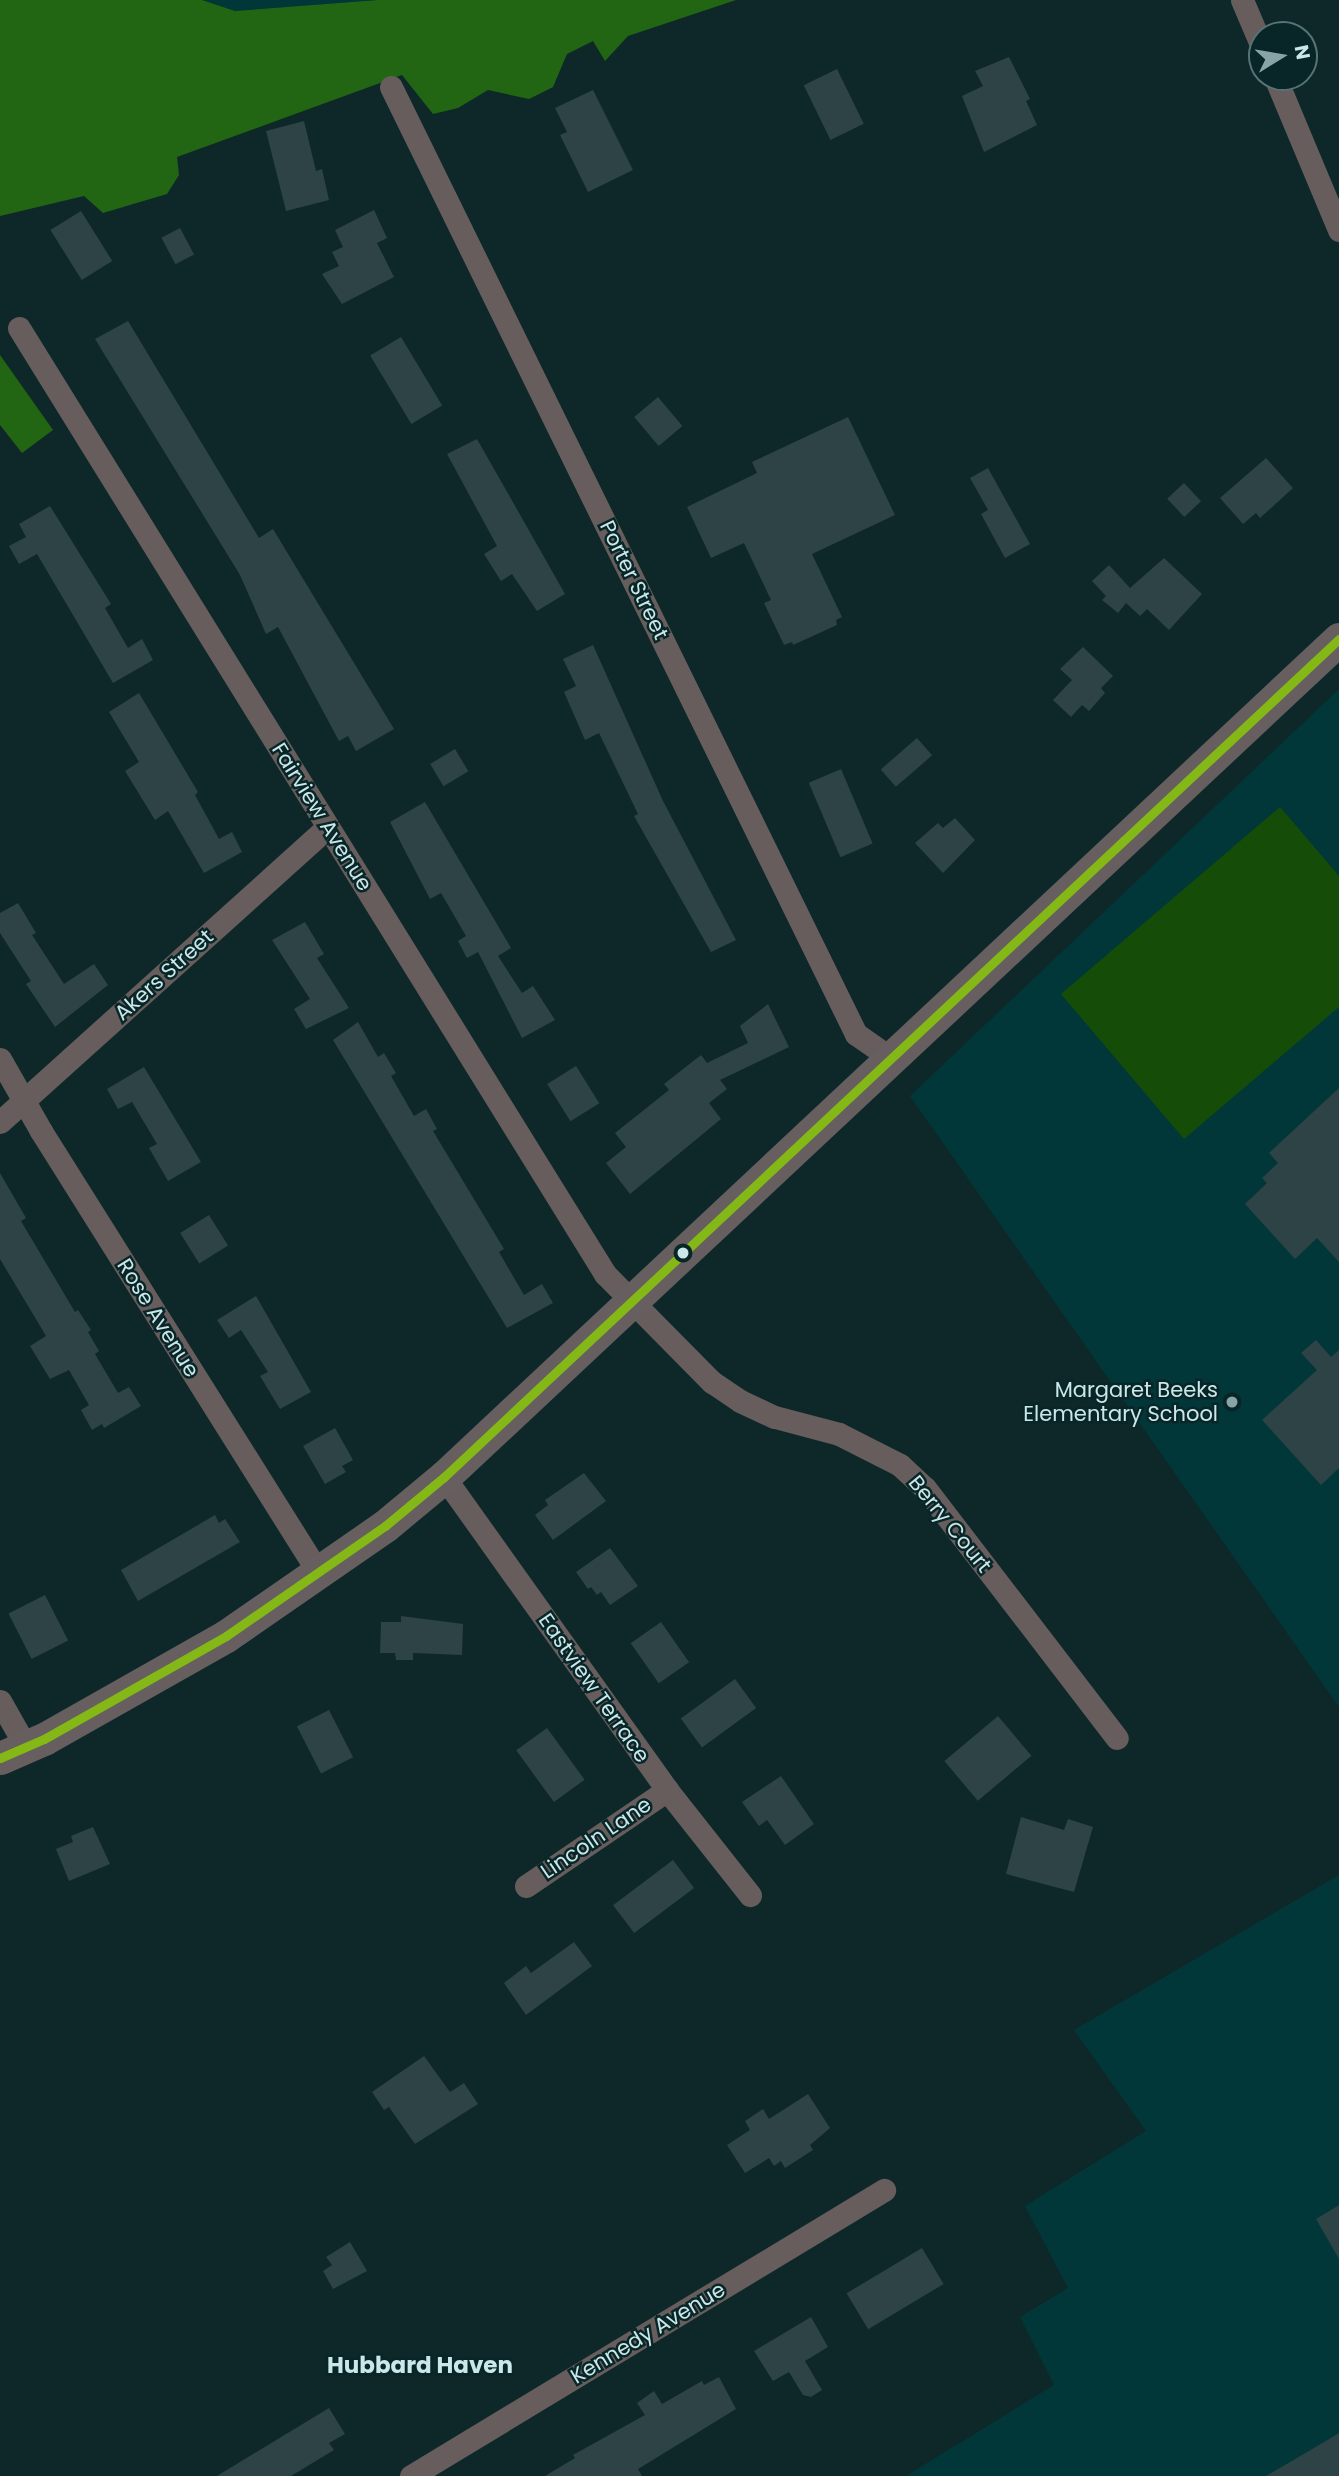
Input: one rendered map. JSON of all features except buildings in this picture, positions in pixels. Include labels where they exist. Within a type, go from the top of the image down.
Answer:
[{"type":"street","points":[[1242,0],[1251,21]]},
{"type":"street","name":"Porter Street","points":[[391,87],[856,1034],[892,1059]]},
{"type":"street","points":[[1281,91],[1339,230]]},
{"type":"street","name":"Fairview Avenue","points":[[19,328],[605,1274],[631,1302]]},
{"type":"street","points":[[0,1701],[13,1752],[138,1688],[320,1574],[444,1477],[1339,639]]},
{"type":"street","name":"Akers Street","points":[[0,1122],[328,827]]},
{"type":"street","name":"Rose Avenue","points":[[0,1059],[320,1574]]},
{"type":"street","name":"Berry Court","points":[[631,1302],[712,1382],[740,1401],[775,1417],[839,1434],[900,1465],[925,1488],[1117,1738]]},
{"type":"street","name":"Eastview Terrace","points":[[444,1477],[667,1790],[750,1895]]},
{"type":"street","name":"Lincoln Lane","points":[[526,1886],[667,1790]]},
{"type":"street","name":"Kennedy Avenue","points":[[411,2476],[884,2190]]},
{"type":"shaded area","points":[[202,0],[378,0],[235,11]]},
{"type":"shaded area","name":"Margaret Beeks Elementary School","points":[[1339,689],[1339,1707],[910,1096]]},
{"type":"shaded area","points":[[1339,1875],[1339,2476],[906,2476],[1054,2385],[1020,2317],[1068,2288],[1025,2206],[1146,2131],[1074,2030]]},
{"type":"green space","points":[[0,0],[202,0],[235,11],[378,0],[736,0],[628,36],[605,61],[593,41],[567,54],[553,87],[529,99],[488,90],[458,108],[433,114],[402,75],[177,157],[179,175],[167,194],[103,213],[84,196],[0,216]]},
{"type":"green space","points":[[0,355],[53,430],[22,453],[0,425]]},
{"type":"green space","points":[[1280,807],[1339,876],[1339,1007],[1184,1139],[1061,994]]},
{"type":"transit line","points":[[0,1758],[44,1739],[226,1636],[385,1526],[444,1477],[1339,639]]},
{"type":"place","name":"Margaret Beeks Elementary School","points":[[1232,1402]]},
{"type":"district","name":"Hubbard Haven","points":[[420,2365]]}]
